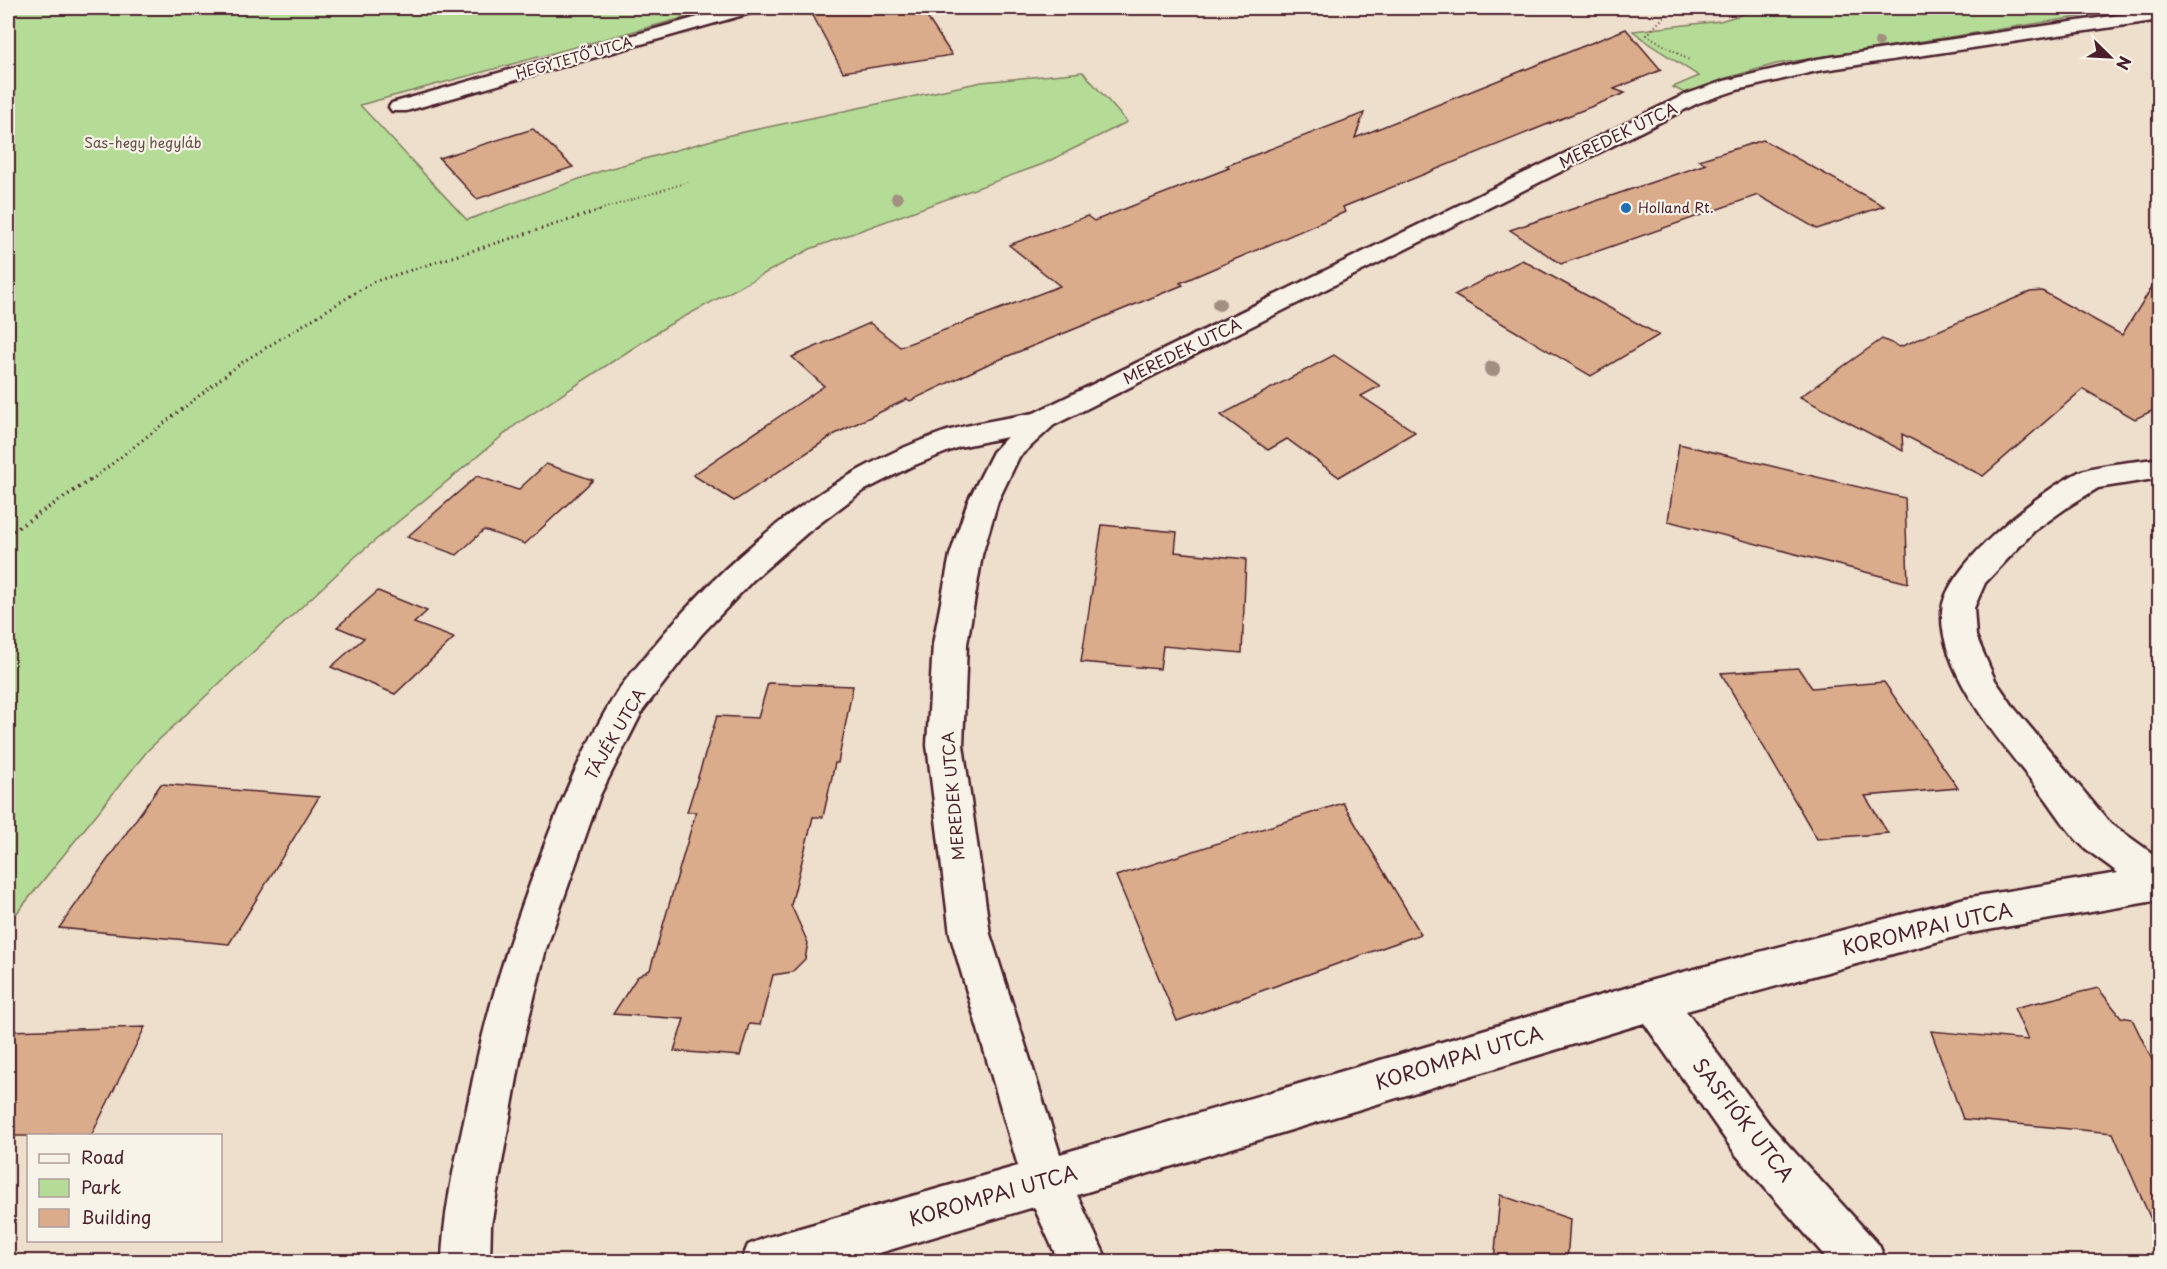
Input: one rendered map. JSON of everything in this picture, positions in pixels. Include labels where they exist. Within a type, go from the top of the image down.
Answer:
[{"type":"street","name":"HEGYTETŐ UTCA","points":[[399,107],[748,8]]},
{"type":"street","name":"MEREDEK UTCA","points":[[1083,1262],[1046,1181],[970,934],[945,745],[950,644],[966,555],[983,501],[1007,452],[1044,419],[1691,99],[1731,85],[1817,65],[2160,14]]},
{"type":"street","name":"TÁJÉK UTCA","points":[[466,1262],[467,1225],[503,1038],[526,949],[582,794],[630,701],[689,626],[742,572],[796,526],[851,485],[900,460],[952,439],[1044,419]]},
{"type":"street","points":[[2160,468],[2090,479],[2061,497],[2023,524],[1972,577],[1958,608],[1959,636],[1981,686],[2002,719],[2097,835],[2160,883]]},
{"type":"street","name":"KOROMPAI UTCA","points":[[765,1262],[1046,1181],[1653,1000],[1965,915],[2160,883]]},
{"type":"street","name":"SASFIÓK UTCA","points":[[1653,1000],[1753,1140],[1862,1262]]},
{"type":"path","points":[[1647,35],[1671,8]]},
{"type":"path","points":[[8,534],[86,484],[241,363],[373,282],[688,182]]},
{"type":"green space","name":"Sas-hegy hegyláb","points":[[8,8],[720,8],[360,105],[467,220],[601,171],[730,135],[982,82],[1083,72],[1127,122],[1043,164],[810,249],[667,326],[518,423],[355,557],[148,750],[8,924]]},
{"type":"green space","points":[[1877,8],[2081,8],[2098,14],[1776,64],[1726,78],[1686,94],[1673,87],[1699,76],[1633,31],[1720,21],[1751,12]]},
{"type":"building","points":[[809,8],[921,8],[952,55],[843,72]]},
{"type":"building","points":[[1626,29],[1661,70],[1614,89],[1625,93],[1343,207],[1345,212],[1180,283],[1183,285],[986,365],[910,401],[907,399],[835,434],[734,501],[693,475],[824,386],[792,357],[870,323],[900,347],[1060,286],[1009,245],[1087,216],[1094,221],[1229,168],[1226,166],[1364,113],[1355,138]]},
{"type":"building","points":[[533,129],[573,167],[477,199],[439,158]]},
{"type":"building","points":[[1763,140],[1884,206],[1817,229],[1758,195],[1561,264],[1510,230],[1706,164],[1699,160]]},
{"type":"building","points":[[1522,260],[1659,335],[1591,376],[1454,295]]},
{"type":"building","points":[[2160,274],[2160,407],[2135,419],[2083,389],[1983,476],[1902,434],[1903,451],[1800,397],[1882,339],[1900,347],[2030,292],[2042,291],[2122,335]]},
{"type":"building","points":[[1334,355],[1380,386],[1361,396],[1415,432],[1339,477],[1287,439],[1268,450],[1221,415]]},
{"type":"building","points":[[1679,444],[1905,498],[1908,583],[1668,521]]},
{"type":"building","points":[[546,464],[593,480],[525,544],[484,530],[457,555],[407,537],[477,476],[518,490]]},
{"type":"building","points":[[1102,525],[1177,532],[1175,552],[1246,559],[1242,653],[1163,646],[1160,669],[1081,662]]},
{"type":"building","points":[[378,591],[427,611],[414,623],[454,638],[395,694],[331,667],[364,638],[337,627]]},
{"type":"building","points":[[1798,668],[1812,688],[1884,682],[1958,788],[1865,796],[1888,833],[1817,839],[1721,673]]},
{"type":"building","points":[[768,683],[853,686],[838,763],[835,763],[823,817],[813,817],[791,905],[808,943],[805,959],[792,972],[773,975],[760,1025],[749,1024],[740,1056],[674,1051],[684,1019],[613,1014],[637,977],[650,970],[696,812],[687,812],[717,716],[758,718]]},
{"type":"building","points":[[161,784],[319,797],[229,944],[59,928]]},
{"type":"building","points":[[1343,803],[1421,934],[1177,1021],[1116,876]]},
{"type":"building","points":[[2098,988],[2121,1017],[2132,1019],[2160,1076],[2160,1240],[2113,1133],[1963,1119],[1931,1031],[2028,1040],[2014,1008]]},
{"type":"building","points":[[145,1027],[92,1134],[27,1134],[27,1136],[8,1136],[8,1031]]},
{"type":"building","points":[[1500,1195],[1570,1219],[1567,1262],[1494,1262]]},
{"type":"place","name":"Holland Rt.","points":[[1626,208]]}]
